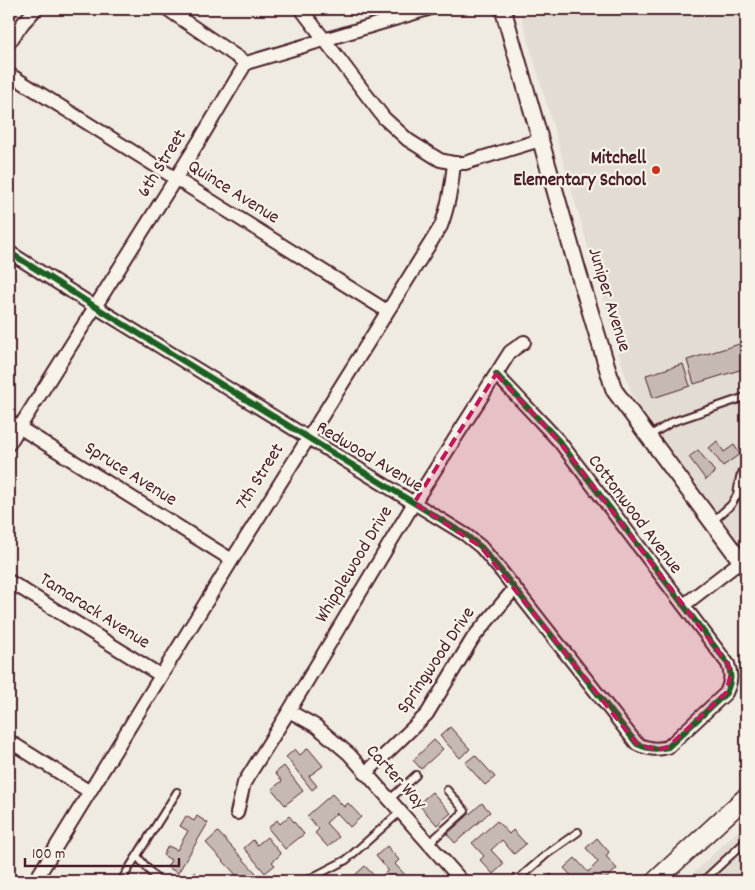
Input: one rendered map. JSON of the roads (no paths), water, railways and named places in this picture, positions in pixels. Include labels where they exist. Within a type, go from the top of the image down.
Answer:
[{"type":"main road","points":[[658,880],[746,797]]},
{"type":"street","points":[[9,43],[36,9]]},
{"type":"street","points":[[167,9],[246,63],[428,9]]},
{"type":"street","points":[[301,9],[384,118],[408,140],[440,160],[454,164],[465,163],[540,140]]},
{"type":"street","name":"Juniper Avenue","points":[[503,9],[614,390],[744,565]]},
{"type":"street","name":"6th Street","points":[[9,444],[14,424],[94,306],[176,179],[246,63]]},
{"type":"street","name":"Quince Avenue","points":[[9,74],[387,311]]},
{"type":"street","name":"7th Street","points":[[36,881],[160,676],[441,226],[447,211],[454,164]]},
{"type":"street","name":"Redwood Avenue","points":[[9,252],[466,535],[481,547],[515,588],[637,744],[657,750],[668,747],[726,692],[730,684]]},
{"type":"street","name":"Whipplewood Drive","points":[[238,813],[244,783],[414,503],[510,352],[524,342]]},
{"type":"street","name":"Cottonwood Avenue","points":[[496,374],[559,441],[684,605],[728,664],[731,673],[730,684]]},
{"type":"street","name":"Spruce Avenue","points":[[14,424],[232,560]]},
{"type":"street","points":[[684,605],[744,565]]},
{"type":"street","name":"Tamarack Avenue","points":[[9,581],[160,676]]},
{"type":"street","name":"Springwood Drive","points":[[366,774],[427,714],[473,638],[515,588]]},
{"type":"street","name":"Carter Way","points":[[289,711],[316,726],[349,754],[462,881]]},
{"type":"street","points":[[9,741],[90,792]]},
{"type":"lane","points":[[649,436],[672,422],[690,415],[745,397],[746,401]]},
{"type":"lane","points":[[712,522],[731,505],[737,494],[740,477],[746,465]]},
{"type":"lane","points":[[389,800],[416,774]]},
{"type":"lane","points":[[428,844],[466,811],[446,790]]},
{"type":"lane","points":[[121,881],[177,792]]},
{"type":"lane","points":[[310,879],[346,860],[400,812]]},
{"type":"lane","points":[[516,881],[547,854],[578,832]]},
{"type":"lane","points":[[703,881],[746,841]]},
{"type":"lane","points":[[136,856],[158,881]]},
{"type":"place","name":"Mitchell Elementary School","points":[[656,170]]}]
